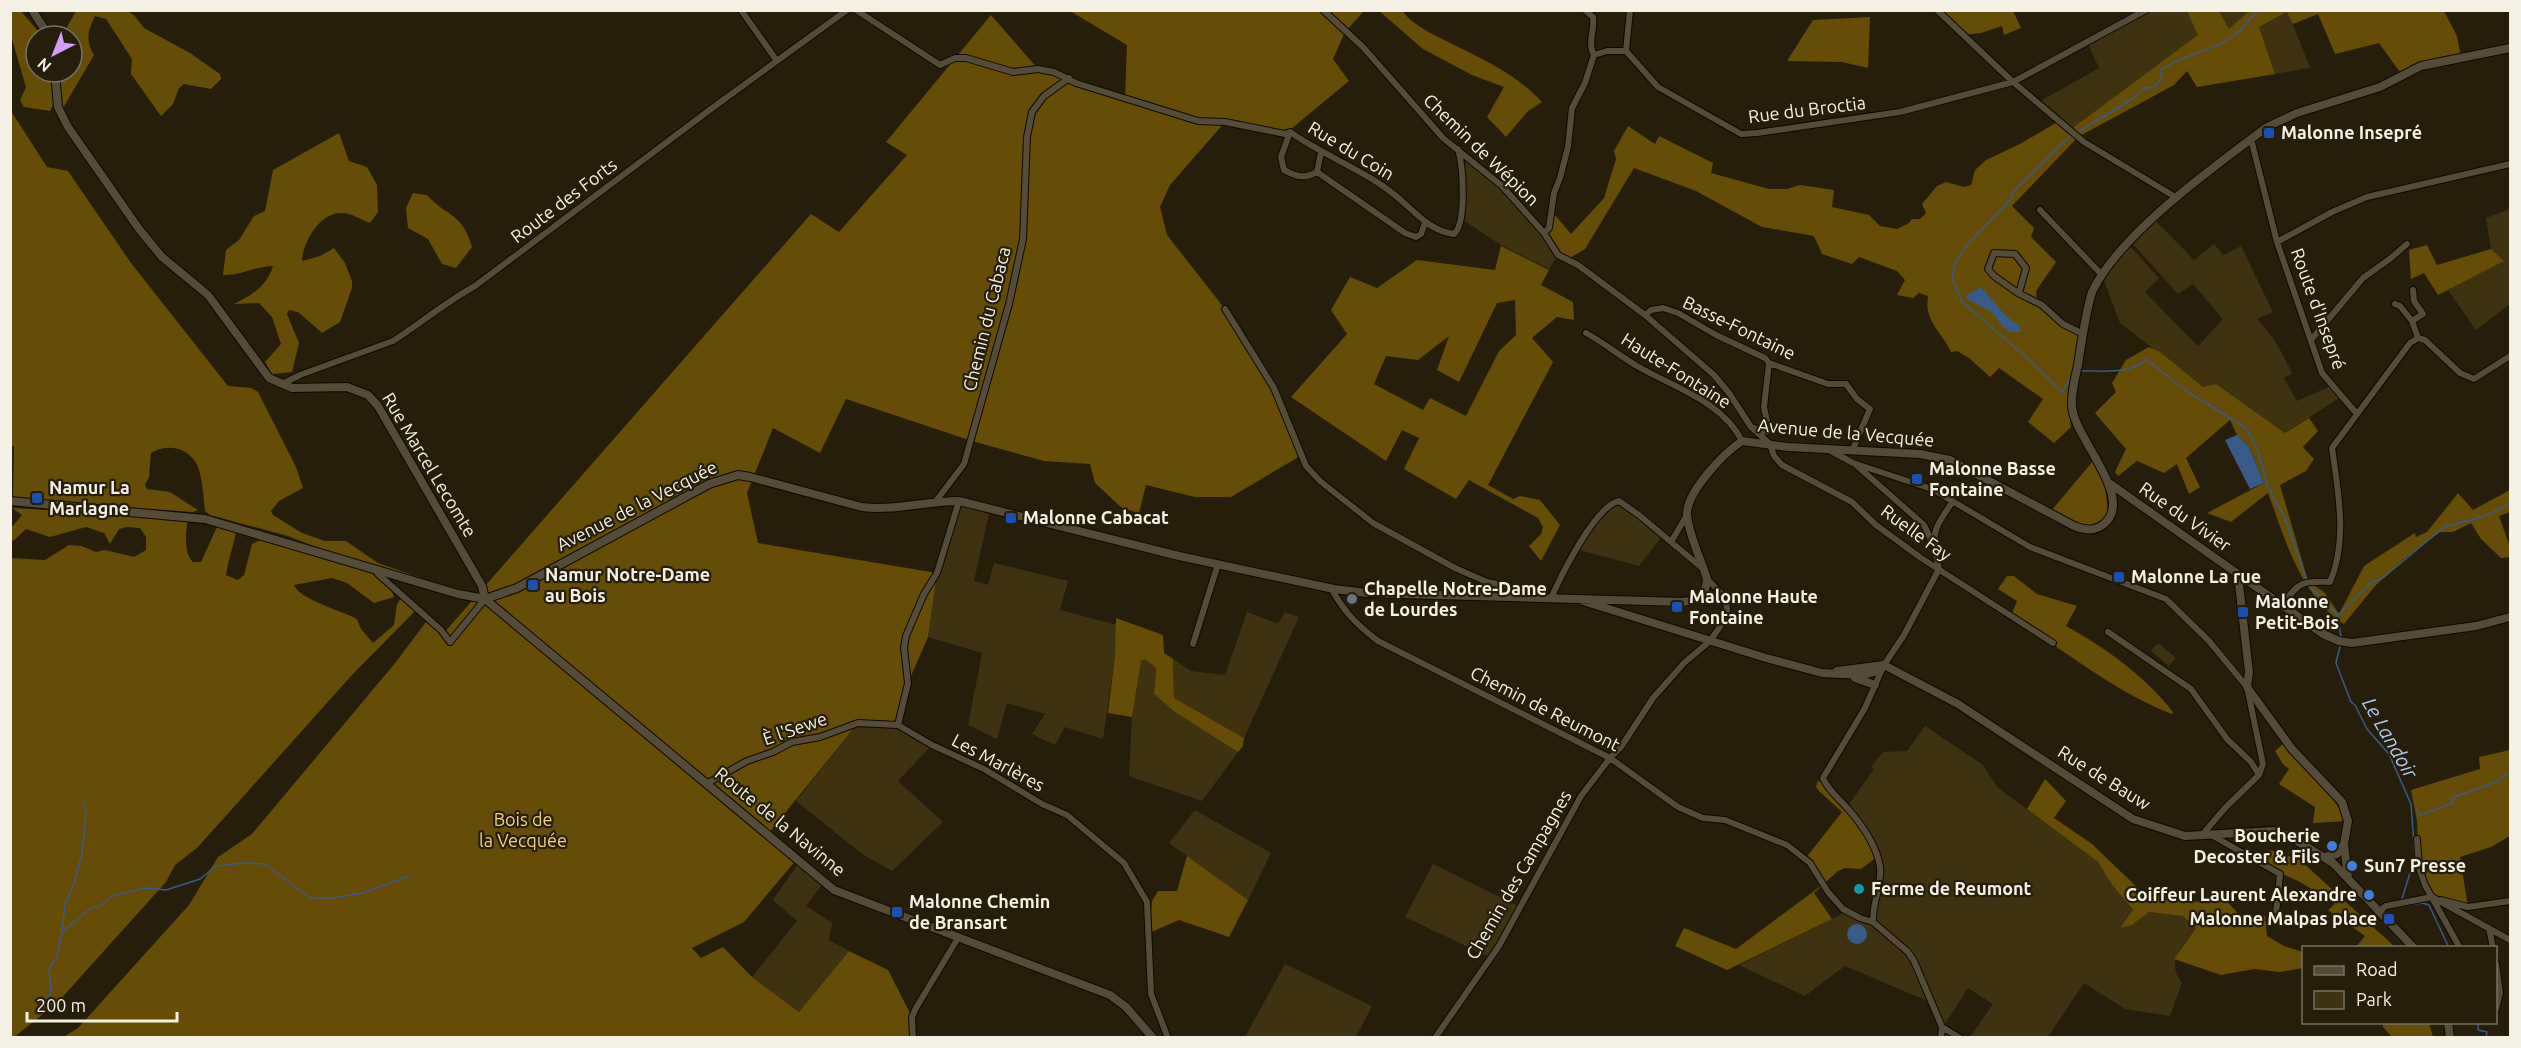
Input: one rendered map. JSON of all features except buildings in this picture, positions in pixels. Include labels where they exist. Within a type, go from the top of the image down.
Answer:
[{"type":"street","points":[[32,10],[41,24]]},
{"type":"street","points":[[741,10],[777,61]]},
{"type":"street","name":"Route des Forts","points":[[281,385],[300,375],[393,341],[449,301],[475,286],[847,10]]},
{"type":"street","name":"Rue du Coin","points":[[856,10],[940,64],[955,58],[966,58],[1013,72],[1038,69],[1054,72],[1076,83],[1198,121],[1225,122],[1285,134],[1290,132],[1321,152],[1379,182],[1425,223],[1444,233],[1454,234],[1458,230],[1462,185],[1458,149]]},
{"type":"street","name":"Chemin de Wépion","points":[[1323,10],[1363,47],[1427,122],[1503,186],[1544,233]]},
{"type":"street","points":[[1585,10],[1593,16],[1590,45],[1594,55],[1585,83],[1572,108],[1568,147],[1554,193],[1549,228],[1544,233],[1558,255],[1578,265],[1645,315],[1716,377],[1750,427],[1770,444]]},
{"type":"street","points":[[1594,55],[1607,51],[1626,51],[1630,10]]},
{"type":"street","points":[[1937,10],[2013,82],[2084,142],[2177,198]]},
{"type":"street","name":"Rue du Broctia","points":[[1626,51],[1658,87],[1741,134],[1757,134],[1900,112],[2013,82],[2146,10]]},
{"type":"street","name":"Avenue de la Vecquée","points":[[1687,515],[1689,503],[1701,483],[1731,448],[1742,441],[1852,452],[1920,454],[1950,460],[2058,518],[2087,530],[2100,527],[2110,516],[2112,506],[2109,483],[2075,424],[2072,406],[2092,292],[2102,275],[2130,242],[2177,198],[2251,139],[2282,119],[2380,87],[2421,66],[2511,48]]},
{"type":"street","name":"Chemin du Cabaca","points":[[936,501],[963,464],[1009,304],[1023,239],[1027,137],[1032,112],[1044,96],[1069,78]]},
{"type":"street","points":[[56,84],[58,107],[68,126],[139,230],[162,257],[208,295],[264,372],[274,382],[281,385]]},
{"type":"street","points":[[1290,132],[1281,157],[1284,170],[1296,177],[1308,177],[1317,172],[1321,152]]},
{"type":"street","name":"Route d'Insepré","points":[[2251,139],[2277,242],[2322,373],[2357,414]]},
{"type":"street","points":[[2277,242],[2332,212],[2367,197],[2511,164]]},
{"type":"street","points":[[1317,172],[1405,232],[1416,237],[1421,234],[1425,223]]},
{"type":"street","points":[[2040,210],[2102,275]]},
{"type":"street","points":[[2311,340],[2363,278],[2407,244]]},
{"type":"street","points":[[2019,293],[2026,268],[2015,254],[1994,253],[1988,269],[1994,276],[2019,293],[2042,305],[2062,324],[2083,334]]},
{"type":"street","points":[[2412,321],[2423,314],[2414,301],[2413,290]]},
{"type":"street","points":[[2395,304],[2412,321],[2418,338],[2429,343],[2460,373],[2474,379],[2511,356]]},
{"type":"street","name":"Basse-Fontaine","points":[[1645,315],[1652,310],[1663,308],[1678,313],[1716,335],[1765,358],[1769,363],[1828,384],[1846,384],[1857,399],[1867,404],[1870,409],[1852,452]]},
{"type":"street","points":[[1225,309],[1274,388],[1306,466],[1320,481],[1373,523],[1455,568],[1487,582],[1529,590],[1539,598]]},
{"type":"street","name":"Haute-Fontaine","points":[[1586,333],[1635,365],[1717,411],[1732,425],[1742,441]]},
{"type":"street","points":[[2282,605],[2297,585],[2305,582],[2330,582],[2338,563],[2339,488],[2332,448],[2410,343],[2418,338]]},
{"type":"street","points":[[1750,427],[1767,432],[1769,430],[1764,407],[1769,363]]},
{"type":"street","name":"Rue Marcel Lecomte","points":[[281,385],[302,388],[347,387],[368,395],[378,406],[482,586],[485,599]]},
{"type":"street","name":"Ruelle Fay","points":[[1770,444],[1774,456],[1782,465],[1854,504],[1876,525],[2053,643]]},
{"type":"street","points":[[1827,448],[1853,462],[1932,489],[2031,547],[2166,599],[2210,641],[2247,687],[2292,750],[2337,796],[2348,820],[2344,844],[2337,859],[2348,878],[2412,946]]},
{"type":"street","points":[[1853,462],[1924,525],[1933,544],[1939,569],[1904,635],[1884,665],[1865,708],[1823,778],[1833,794],[1849,809],[1874,849],[1880,867],[1880,884],[1873,907],[1873,921]]},
{"type":"street","name":"Avenue de la Vecquée","points":[[10,501],[205,519],[470,598],[485,599],[517,588],[724,478],[738,475],[862,507],[881,509],[936,501],[959,501],[1218,564],[1331,588],[1367,593],[1682,602],[1695,600],[1703,595],[1707,588],[1706,575]]},
{"type":"street","name":"Rue du Vivier","points":[[2109,483],[2238,575],[2249,672],[2247,687]]},
{"type":"street","points":[[898,725],[908,684],[904,648],[906,636],[924,594],[938,573],[959,501]]},
{"type":"street","name":"Chemin des Campagnes","points":[[1435,1038],[1499,946],[1581,796],[1621,747],[1669,678],[1710,641],[1728,615],[1725,597],[1706,575],[1671,542],[1621,501],[1614,502],[1583,537],[1551,598]]},
{"type":"street","points":[[1933,544],[1936,529],[1953,501]]},
{"type":"street","points":[[1671,542],[1687,515]]},
{"type":"street","points":[[1687,515],[1706,575]]},
{"type":"street","points":[[1193,644],[1218,564]]},
{"type":"street","points":[[375,569],[441,630],[450,642],[485,599]]},
{"type":"street","points":[[2238,575],[2323,634],[2340,642],[2352,643],[2476,626],[2511,617]]},
{"type":"street","name":"Chemin de Reumont","points":[[1331,588],[1349,617],[1378,640],[1610,758],[1678,807],[1703,818],[1725,820],[1786,845],[1810,863],[1828,892],[1843,909],[1860,918],[1873,921],[1908,952],[1914,960],[1942,1027],[1941,1038]]},
{"type":"street","name":"Route de la Navinne","points":[[485,599],[834,890],[1110,995],[1126,1007],[1153,1038]]},
{"type":"street","points":[[1582,599],[1597,607],[1710,641],[1822,673],[1849,676],[1875,685]]},
{"type":"street","points":[[2108,632],[2192,689],[2227,739],[2251,762],[2259,775]]},
{"type":"street","points":[[1822,673],[1884,665]]},
{"type":"street","points":[[1849,676],[1878,671],[1884,665]]},
{"type":"street","name":"Rue de Bauw","points":[[1884,665],[1958,704],[2133,819],[2185,836],[2274,831],[2337,859]]},
{"type":"street","points":[[2201,836],[2226,807],[2259,775],[2263,764],[2247,687]]},
{"type":"street","name":"È l'Sewe","points":[[706,784],[747,760],[764,756],[792,742],[820,737],[858,723],[898,725]]},
{"type":"street","name":"Les Marlères","points":[[898,725],[932,745],[970,761],[1042,804],[1067,815],[1124,863],[1147,902],[1151,994],[1168,1038]]},
{"type":"street","points":[[2213,836],[2280,874],[2276,913]]},
{"type":"street","points":[[2417,839],[2419,868],[2459,946]]},
{"type":"street","points":[[2378,912],[2386,906],[2432,897],[2468,907],[2511,901]]},
{"type":"street","points":[[2432,897],[2511,940]]},
{"type":"street","points":[[2489,928],[2493,946]]},
{"type":"street","points":[[913,1038],[912,1017],[916,1008],[958,938]]},
{"type":"street","points":[[2497,974],[2499,993],[2497,1004]]},
{"type":"street","points":[[1942,1027],[1960,1038]]},
{"type":"green space","points":[[21,11],[32,24],[24,24],[24,80],[11,36],[11,13]]},
{"type":"green space","points":[[76,11],[127,11],[134,15],[144,28],[190,53],[220,74],[221,79],[211,89],[184,84],[179,88],[173,104],[161,116],[131,74],[132,59],[106,19],[95,16],[89,36],[89,45],[94,55],[84,72],[84,24],[69,24]]},
{"type":"green space","name":"Bois de la Vecquée","points":[[1070,11],[1364,11],[1345,32],[1333,59],[1349,81],[1285,134],[1225,122],[1170,185],[1160,207],[1167,235],[1225,309],[1274,388],[1300,456],[1231,497],[1195,497],[1146,485],[1139,513],[1122,508],[1095,483],[1090,464],[1044,461],[972,441],[846,399],[820,453],[773,428],[747,493],[758,543],[937,573],[928,637],[908,683],[898,725],[858,723],[768,834],[797,859],[744,922],[692,948],[701,958],[723,947],[752,977],[799,1012],[849,951],[888,970],[912,1017],[913,1037],[62,1038],[78,1028],[189,905],[218,857],[252,834],[396,662],[426,622],[442,635],[811,214],[839,232],[907,155],[886,142],[991,15],[1038,69],[1125,96],[1127,45]]},
{"type":"green space","points":[[1379,11],[1402,11],[1425,30],[1511,76],[1542,102],[1528,111],[1506,137],[1487,117],[1504,87],[1472,75],[1423,49]]},
{"type":"green space","points":[[1937,11],[2013,11],[2021,28],[2004,35],[2002,26],[1981,33],[1963,35]]},
{"type":"green space","points":[[2146,11],[2187,11],[2199,35],[2070,131],[2037,103],[2099,68],[2087,42]]},
{"type":"green space","points":[[2187,11],[2219,11],[2229,29],[2249,11],[2444,11],[2457,36],[2461,58],[2402,75],[2379,43],[2335,54],[2318,14],[2293,24],[2287,12],[2259,27],[2275,74],[2197,87],[2187,71],[2174,85],[2078,137],[2012,206],[2034,228],[2031,237],[2056,262],[2036,291],[2037,302],[2063,324],[2083,334],[2068,404],[2071,427],[2054,443],[2028,422],[2043,399],[1999,368],[1990,377],[1969,358],[1957,351],[1951,352],[1928,313],[1928,296],[1919,293],[1913,298],[1897,295],[1905,280],[1897,271],[1859,257],[1852,264],[1822,254],[1814,236],[1762,227],[1696,191],[1634,168],[1585,249],[1568,259],[1558,255],[1544,233],[1549,228],[1550,209],[1571,234],[1604,198],[1616,159],[1614,151],[1628,126],[1655,144],[1659,136],[1713,163],[1711,173],[1769,189],[1787,189],[1800,185],[1834,190],[1832,207],[1869,215],[1880,226],[1897,229],[1912,219],[1920,219],[1926,213],[1922,204],[1937,186],[1946,182],[1964,187],[1971,185],[1975,170],[1986,160],[2020,144],[2059,121],[2070,130],[2198,35]]},
{"type":"green space","points":[[2219,11],[2249,11],[2229,30]]},
{"type":"green space","points":[[2288,12],[2310,68],[2275,74],[2259,27]]},
{"type":"green space","points":[[1870,17],[1868,68],[1842,62],[1787,61],[1813,20]]},
{"type":"green space","points":[[25,84],[77,84],[63,108],[60,91],[50,111],[24,107],[20,100]]},
{"type":"green space","points":[[11,111],[47,167],[68,171],[131,263],[228,386],[251,388],[258,392],[296,467],[303,488],[279,501],[271,511],[273,515],[302,533],[325,541],[346,541],[378,563],[427,580],[336,555],[288,536],[210,515],[205,511],[201,479],[196,463],[187,453],[175,448],[163,448],[151,453],[149,477],[145,485],[147,489],[170,492],[198,510],[193,512],[13,499]]},
{"type":"green space","points":[[339,133],[349,161],[367,167],[377,185],[378,212],[370,223],[349,214],[334,214],[320,223],[309,237],[302,261],[320,256],[334,248],[345,263],[352,281],[352,288],[340,322],[322,333],[298,312],[289,310],[287,314],[299,343],[292,372],[272,374],[265,362],[281,344],[272,317],[259,303],[234,304],[258,289],[267,279],[273,266],[223,275],[226,250],[239,240],[254,216],[265,211],[273,170]]},
{"type":"green space","points":[[1460,156],[1486,170],[1502,186],[1558,255],[1549,269],[1501,245],[1460,218]]},
{"type":"green space","points":[[413,193],[427,195],[464,227],[472,247],[456,268],[442,264],[428,239],[408,228],[406,208]]},
{"type":"green space","points":[[2510,209],[2510,304],[2476,330],[2448,290],[2503,261],[2491,249],[2486,218]]},
{"type":"green space","points":[[2154,219],[2194,260],[2214,244],[2223,255],[2241,246],[2273,312],[2257,319],[2273,338],[2285,359],[2292,374],[2284,378],[2297,401],[2331,386],[2341,397],[2285,433],[2216,384],[2203,387],[2120,323],[2102,275],[2130,246],[2159,278],[2145,292],[2198,346],[2223,319],[2193,284],[2178,294],[2130,241]]},
{"type":"green space","points":[[2427,245],[2437,265],[2491,249],[2504,261],[2438,295],[2424,273],[2411,279],[2409,250]]},
{"type":"green space","points":[[1501,246],[1549,270],[1541,285],[1573,302],[1574,320],[1557,317],[1532,338],[1553,362],[1488,485],[1513,499],[1520,496],[1540,500],[1560,525],[1541,561],[1529,546],[1541,534],[1543,527],[1538,518],[1469,480],[1456,499],[1404,469],[1419,438],[1402,430],[1386,461],[1291,397],[1347,334],[1331,310],[1350,277],[1377,288],[1417,260],[1495,270]],"holes":[[[1515,300],[1516,335],[1499,351],[1466,416],[1430,398],[1423,410],[1374,384],[1386,356],[1418,360],[1449,336],[1437,370],[1459,382],[1497,303]]]},
{"type":"green space","points":[[2149,347],[2160,352],[2203,387],[2216,384],[2285,433],[2309,418],[2318,431],[2303,447],[2314,459],[2306,471],[2280,485],[2308,581],[2325,593],[2339,614],[2364,566],[2415,533],[2416,537],[2427,532],[2458,493],[2473,510],[2510,490],[2510,512],[2499,516],[2510,547],[2510,557],[2501,558],[2481,539],[2471,523],[2453,532],[2440,532],[2405,558],[2375,586],[2344,624],[2316,597],[2305,582],[2288,547],[2268,493],[2231,522],[2207,513],[2264,483],[2249,447],[2237,435],[2230,420],[2186,458],[2200,487],[2189,494],[2177,464],[2164,473],[2137,461],[2118,476],[2115,472],[2126,449],[2095,413],[2116,392],[2112,383],[2126,360]]},
{"type":"green space","points":[[2093,461],[2105,485],[2108,513],[2098,525],[2086,527],[2051,511]]},
{"type":"green space","points":[[959,501],[990,509],[974,581],[988,585],[994,563],[1068,581],[1060,610],[1117,625],[1103,739],[1065,727],[1055,745],[1032,734],[1045,714],[1007,703],[997,739],[968,725],[982,653],[928,637],[937,573]]},
{"type":"green space","points":[[1621,501],[1662,536],[1639,566],[1576,549],[1601,515]]},
{"type":"green space","points":[[12,508],[188,518],[186,547],[193,562],[201,562],[217,527],[236,531],[226,575],[238,580],[244,575],[252,544],[263,539],[282,543],[371,573],[385,582],[394,597],[374,603],[347,583],[332,578],[294,585],[312,600],[357,619],[361,629],[373,643],[394,625],[397,604],[402,597],[418,608],[352,675],[197,848],[175,865],[166,882],[58,1002],[13,1038],[10,1037],[10,558],[45,560],[69,545],[81,546],[96,552],[105,550],[134,557],[146,550],[146,537],[140,528],[127,527],[119,529],[110,544],[104,533],[86,527],[50,537],[26,529],[13,541],[11,528],[22,515]]},
{"type":"green space","points":[[2007,576],[2014,576],[2037,594],[2077,606],[2066,626],[2110,653],[2137,675],[2162,699],[2173,712],[2172,714],[2150,705],[2109,682],[2011,616],[2017,601],[1998,589]]},
{"type":"green space","points":[[1247,612],[1278,624],[1285,612],[1299,617],[1244,738],[1174,698],[1173,659],[1191,671],[1225,675]]},
{"type":"green space","points":[[1116,618],[1163,635],[1164,653],[1173,659],[1174,698],[1244,738],[1243,746],[1238,752],[1175,712],[1154,694],[1156,668],[1145,659],[1141,661],[1132,717],[1108,713],[1115,655]]},
{"type":"green space","points":[[2158,643],[2176,658],[2169,666],[2151,651]]},
{"type":"green space","points":[[1145,659],[1156,668],[1154,694],[1173,710],[1238,752],[1202,801],[1129,776],[1132,717],[1141,661]]},
{"type":"green space","points":[[858,723],[898,725],[932,745],[898,781],[943,822],[892,871],[862,854],[796,801]]},
{"type":"green space","points":[[1925,726],[1983,765],[1997,787],[2098,862],[2112,885],[2133,911],[2120,928],[2132,925],[2149,912],[2184,916],[2196,928],[2177,954],[2175,968],[2182,983],[2170,1016],[2125,1009],[2084,983],[2048,1037],[1970,1037],[1993,1004],[1968,988],[1943,1027],[1960,1037],[1941,1037],[1942,1027],[1930,1002],[1845,966],[1805,996],[1739,965],[1845,911],[1873,921],[1880,867],[1847,807],[1874,769],[1871,767],[1883,752],[1907,751]]},
{"type":"green space","points":[[2284,743],[2326,790],[2346,821],[2313,823],[2315,807],[2279,784],[2289,769],[2275,751]]},
{"type":"green space","points":[[2510,750],[2510,836],[2491,847],[2460,857],[2468,907],[2432,897],[2419,868],[2417,821],[2411,790],[2480,769],[2479,757]]},
{"type":"green space","points":[[2045,779],[2066,801],[2054,818],[2092,844],[2142,892],[2197,902],[2222,896],[2244,920],[2265,916],[2267,936],[2284,946],[2302,952],[2302,968],[2280,972],[2254,969],[2221,975],[2174,959],[2196,928],[2183,916],[2149,912],[2132,925],[2120,928],[2133,910],[2112,885],[2098,862],[2027,809]]},
{"type":"green space","points":[[1818,780],[1849,809],[1877,857],[1861,869],[1845,868],[1838,871],[1814,893],[1832,919],[1727,970],[1675,946],[1684,928],[1736,949],[1822,885],[1805,859],[1842,812],[1816,787]]},
{"type":"green space","points":[[1195,810],[1271,853],[1248,900],[1169,843]]},
{"type":"green space","points":[[2270,850],[2300,860],[2394,946],[2357,946],[2365,936],[2328,910],[2335,904],[2300,882],[2263,865]]},
{"type":"green space","points":[[1187,856],[1248,900],[1229,937],[1179,920],[1149,933],[1152,901],[1158,891],[1177,891]]},
{"type":"green space","points":[[800,861],[824,882],[806,906],[832,923],[829,940],[849,951],[799,1012],[752,977],[797,921],[773,900]]},
{"type":"green space","points":[[1433,864],[1518,906],[1503,934],[1487,956],[1405,917]]},
{"type":"green space","points":[[1285,964],[1372,1006],[1356,1037],[1245,1037]]},
{"type":"green space","points":[[2383,1024],[2429,1024],[2433,1037],[2392,1037]]},
{"type":"water","points":[[1981,287],[2005,315],[2019,326],[2021,332],[2011,332],[2003,327],[1992,312],[1965,296]]},
{"type":"water","points":[[2237,435],[2249,447],[2264,483],[2250,489],[2225,440]]},
{"type":"water","points":[[1857,924],[1864,927],[1867,934],[1864,941],[1857,944],[1850,941],[1847,934],[1850,927]]},
{"type":"waterway","points":[[2078,132],[2132,99],[2143,89],[2156,86],[2161,79],[2161,70],[2228,39],[2259,10]]},
{"type":"waterway","points":[[2070,136],[2012,193],[2011,199],[1967,245],[1955,263],[1952,278],[1962,302],[2033,363],[2062,392],[2072,376]]},
{"type":"waterway","points":[[2079,371],[2123,370],[2146,359],[2185,390],[2246,428],[2257,448],[2268,487],[2285,518],[2307,581]]},
{"type":"waterway","points":[[2338,615],[2371,583],[2384,577],[2444,527],[2485,516],[2510,504]]},
{"type":"waterway","points":[[2309,586],[2338,615]]},
{"type":"waterway","name":"Le Landoir","points":[[2338,616],[2341,638]]},
{"type":"waterway","name":"Le Landoir","points":[[2340,646],[2336,663],[2351,702],[2355,705],[2367,729],[2389,754],[2411,804],[2415,857],[2401,902]]},
{"type":"waterway","points":[[2417,808],[2418,816],[2453,803],[2452,798],[2496,782],[2510,772]]},
{"type":"waterway","points":[[62,932],[65,904],[74,884],[82,853],[86,813],[84,802]]},
{"type":"waterway","points":[[36,1015],[51,993],[49,969],[57,957],[62,932],[91,908],[98,907],[112,896],[146,888],[166,890],[200,879],[216,866],[244,863],[265,864],[310,898],[333,898],[363,893],[409,876]]},
{"type":"waterway","name":"Le Landoir","points":[[2400,906],[2422,903],[2429,905],[2448,946]]},
{"type":"waterway","name":"Le Landoir","points":[[2478,1024],[2478,1030],[2487,1032],[2486,1038]]},
{"type":"place","name":"Malonne Insepré","points":[[2269,133]]},
{"type":"place","name":"Malonne Basse Fontaine","points":[[1917,479]]},
{"type":"place","name":"Namur La Marlagne","points":[[37,498]]},
{"type":"place","name":"Malonne Cabacat","points":[[1011,518]]},
{"type":"place","name":"Malonne La rue","points":[[2119,577]]},
{"type":"place","name":"Namur Notre-Dame au Bois","points":[[533,585]]},
{"type":"place","name":"Chapelle Notre-Dame de Lourdes","points":[[1352,599]]},
{"type":"place","name":"Malonne Haute Fontaine","points":[[1677,607]]},
{"type":"place","name":"Malonne Petit-Bois","points":[[2243,612]]},
{"type":"place","name":"Boucherie Decoster & Fils","points":[[2332,846]]},
{"type":"place","name":"Sun7 Presse","points":[[2352,866]]},
{"type":"place","name":"Ferme de Reumont","points":[[1859,889]]},
{"type":"place","name":"Coiffeur Laurent Alexandre","points":[[2369,895]]},
{"type":"place","name":"Malonne Chemin de Bransart","points":[[897,912]]},
{"type":"place","name":"Malonne Malpas place","points":[[2389,919]]}]
